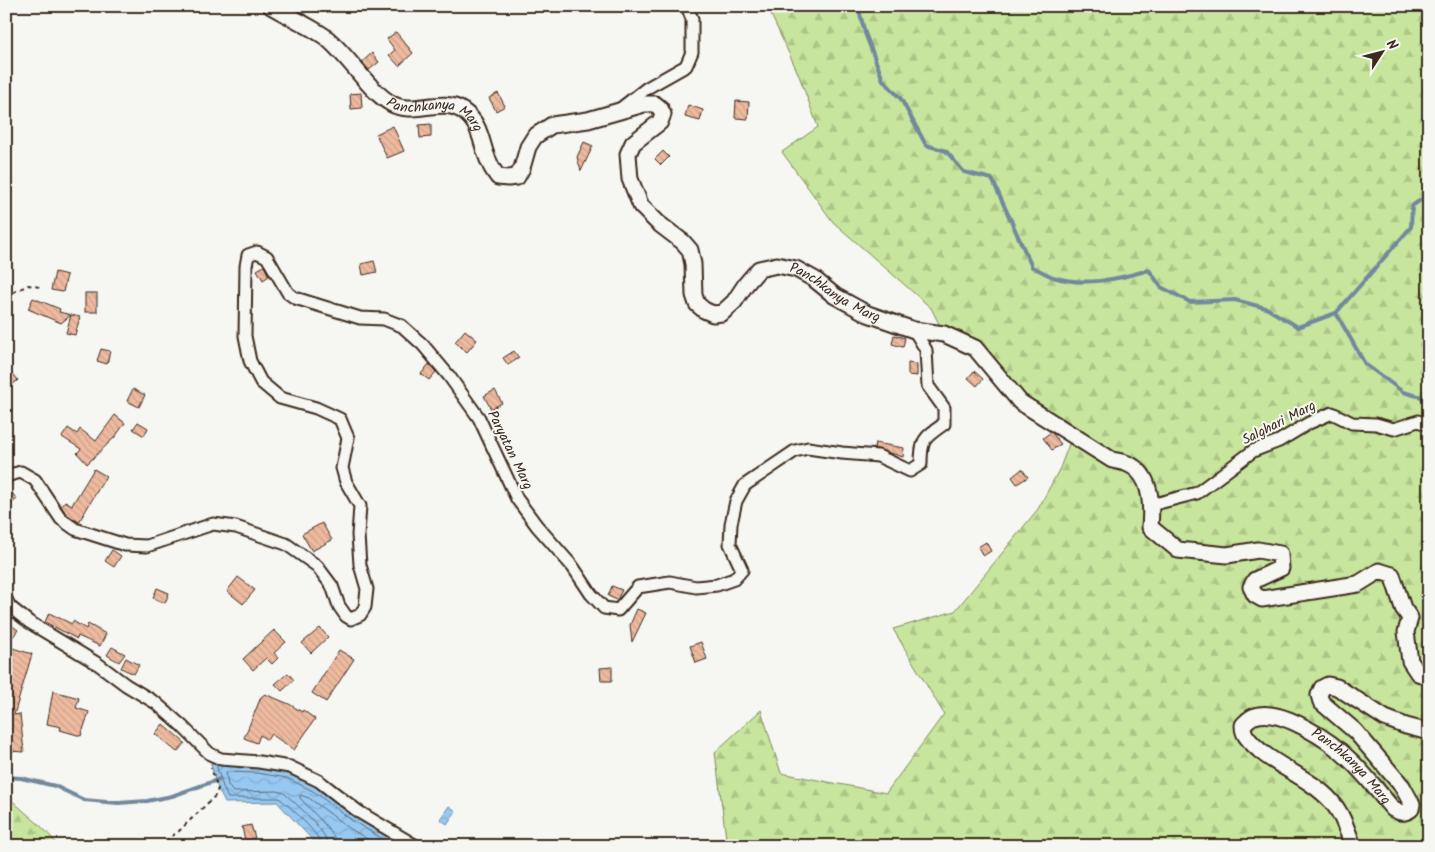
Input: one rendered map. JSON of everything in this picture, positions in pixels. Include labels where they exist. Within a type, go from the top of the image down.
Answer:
[{"type":"street","name":"Panchkanya Marg","points":[[271,6],[324,36],[351,62],[379,94],[392,104],[405,108],[448,105],[462,110],[476,124],[489,164],[498,177],[517,177],[522,168],[528,147],[535,136],[552,125],[588,120],[644,104],[655,104],[663,114],[660,122],[633,143],[628,154],[630,179],[641,206],[690,250],[693,264],[694,295],[697,304],[704,310],[713,314],[722,313],[734,302],[759,269],[777,265],[796,269],[814,279],[836,296],[868,314],[914,330],[944,334],[975,348],[1020,402],[1112,460],[1128,464],[1141,474],[1146,480],[1151,505],[1150,527],[1178,550],[1227,555],[1258,550],[1280,554],[1281,568],[1255,580],[1251,587],[1256,595],[1262,599],[1358,584],[1379,571],[1392,575],[1403,608],[1410,618],[1406,632],[1410,660],[1418,673],[1429,678]]},
{"type":"street","points":[[618,111],[647,88],[686,66],[692,52],[692,19],[687,6]]},
{"type":"street","name":"Paryatan Marg","points":[[6,476],[21,472],[35,480],[61,519],[75,529],[125,545],[147,546],[213,524],[236,527],[286,544],[317,566],[332,586],[339,606],[346,616],[352,619],[360,615],[365,607],[367,588],[360,565],[358,534],[360,506],[346,482],[342,468],[348,438],[340,419],[316,408],[280,398],[261,382],[250,361],[245,336],[246,266],[248,255],[257,252],[267,257],[288,293],[295,298],[360,318],[384,319],[402,326],[423,345],[449,376],[479,418],[517,499],[527,513],[573,567],[604,608],[618,610],[638,587],[670,582],[696,587],[717,585],[734,579],[742,570],[730,544],[730,524],[736,501],[745,485],[795,451],[808,448],[878,456],[910,472],[921,464],[921,447],[926,438],[944,424],[944,408],[928,386],[926,350],[914,330]]},
{"type":"street","name":"Salghari Marg","points":[[1151,505],[1197,493],[1253,451],[1332,413],[1352,424],[1376,424],[1394,429],[1418,421],[1429,425]]},
{"type":"street","points":[[6,599],[10,607],[29,622],[98,664],[126,685],[156,703],[210,754],[221,759],[290,767],[319,782],[359,812],[416,846]]},
{"type":"street","name":"Panchkanya Marg","points":[[1352,846],[1341,814],[1333,802],[1324,792],[1262,751],[1245,735],[1243,724],[1250,718],[1264,714],[1287,719],[1311,730],[1350,759],[1393,809],[1400,813],[1405,813],[1411,809],[1412,804],[1406,792],[1355,731],[1320,702],[1319,694],[1322,688],[1328,685],[1336,687],[1385,718],[1429,732]]},
{"type":"path","points":[[6,296],[28,285],[40,287]]},
{"type":"path","points":[[159,846],[179,831],[215,796],[218,789],[211,768]]},
{"type":"green space","points":[[767,6],[1429,6],[1429,846],[716,846],[726,838],[715,752],[761,710],[781,773],[886,793],[944,714],[893,629],[955,611],[1038,509],[1060,468],[1072,436],[1020,402],[975,348],[944,334],[931,308],[833,222],[782,152],[818,127],[798,73]]},
{"type":"green space","points":[[6,794],[52,838],[58,846],[6,846]]},
{"type":"water","points":[[210,754],[290,767],[416,846],[318,846],[277,802],[225,803],[215,780]]},
{"type":"water","points":[[449,806],[456,811],[447,824],[440,819]]},
{"type":"building","points":[[396,32],[413,53],[399,66],[389,55],[395,50],[387,39]]},
{"type":"building","points":[[372,53],[379,62],[369,70],[362,62]]},
{"type":"building","points":[[361,93],[362,108],[351,109],[350,94]]},
{"type":"building","points":[[498,93],[505,106],[496,111],[489,98]]},
{"type":"building","points":[[736,101],[749,102],[748,119],[735,118]]},
{"type":"building","points":[[688,105],[703,110],[700,121],[685,117]]},
{"type":"building","points":[[431,124],[431,137],[420,138],[419,125]]},
{"type":"building","points":[[393,126],[404,151],[387,158],[376,134]]},
{"type":"building","points":[[584,142],[593,146],[581,171],[577,157]]},
{"type":"building","points":[[663,151],[669,157],[661,165],[655,159]]},
{"type":"building","points":[[374,261],[377,272],[363,275],[361,264]]},
{"type":"building","points":[[264,266],[269,276],[263,280],[257,270]]},
{"type":"building","points":[[55,272],[67,275],[63,292],[51,290]]},
{"type":"building","points":[[85,293],[97,293],[97,312],[85,312]]},
{"type":"building","points":[[33,298],[60,309],[59,312],[71,315],[61,323],[28,309]]},
{"type":"building","points":[[71,315],[80,317],[75,335],[66,333]]},
{"type":"building","points":[[465,330],[477,340],[467,352],[455,342]]},
{"type":"building","points":[[894,335],[905,338],[903,347],[892,344]]},
{"type":"building","points":[[101,349],[110,351],[107,364],[97,361]]},
{"type":"building","points":[[514,351],[519,358],[508,365],[503,358]]},
{"type":"building","points":[[908,363],[917,364],[917,376],[908,375]]},
{"type":"building","points":[[429,364],[436,372],[429,380],[421,374]]},
{"type":"building","points":[[6,367],[18,380],[6,390]]},
{"type":"building","points":[[974,371],[983,379],[977,386],[968,378]]},
{"type":"building","points":[[133,389],[145,395],[139,407],[127,401]]},
{"type":"building","points":[[495,390],[502,403],[491,409],[484,396]]},
{"type":"building","points":[[115,415],[125,423],[115,437],[87,464],[77,453],[81,449],[62,437],[68,428],[77,434],[80,429],[96,441]]},
{"type":"building","points":[[138,422],[148,428],[144,436],[133,429]]},
{"type":"building","points":[[1051,432],[1061,444],[1052,450],[1043,438]]},
{"type":"building","points":[[875,443],[904,448],[903,457],[874,448]]},
{"type":"building","points":[[94,469],[106,476],[79,522],[66,514],[61,506],[65,501],[72,505]]},
{"type":"building","points":[[1022,469],[1028,477],[1017,484],[1012,477]]},
{"type":"building","points":[[6,486],[17,499],[6,508]]},
{"type":"building","points":[[322,523],[332,540],[312,551],[302,534]]},
{"type":"building","points":[[986,542],[991,551],[983,556],[978,547]]},
{"type":"building","points":[[112,550],[121,556],[114,567],[105,561]]},
{"type":"building","points":[[238,577],[255,590],[243,604],[227,591]]},
{"type":"building","points":[[612,586],[622,590],[617,600],[608,596]]},
{"type":"building","points":[[157,588],[169,593],[165,603],[153,598]]},
{"type":"building","points":[[637,609],[646,613],[632,642],[630,625]]},
{"type":"building","points":[[49,613],[72,624],[73,621],[86,629],[88,624],[106,634],[100,646],[78,636],[77,639],[45,622]]},
{"type":"building","points":[[6,621],[18,630],[6,646]]},
{"type":"building","points":[[320,628],[328,637],[311,653],[302,643]]},
{"type":"building","points":[[274,630],[286,642],[274,653],[278,658],[272,664],[266,658],[253,670],[243,659]]},
{"type":"building","points":[[701,642],[707,659],[696,663],[690,646]]},
{"type":"building","points":[[6,646],[32,654],[14,715],[20,714],[24,752],[10,751],[11,741],[6,700]]},
{"type":"building","points":[[112,647],[125,654],[119,662],[107,655]]},
{"type":"building","points":[[339,650],[354,659],[326,702],[312,693]]},
{"type":"building","points":[[126,658],[139,665],[134,674],[121,668]]},
{"type":"building","points":[[612,667],[612,681],[601,681],[600,668]]},
{"type":"building","points":[[288,673],[294,680],[282,691],[275,684]]},
{"type":"building","points":[[53,691],[79,698],[76,708],[89,712],[81,736],[60,730],[61,727],[47,724]]},
{"type":"building","points":[[265,694],[289,704],[302,712],[303,710],[315,719],[294,750],[271,734],[267,740],[260,735],[257,743],[244,738],[261,697]]},
{"type":"building","points":[[163,724],[185,743],[177,752],[155,734]]},
{"type":"building","points":[[251,825],[255,838],[245,841],[242,827]]},
{"type":"waterway","points":[[858,6],[865,33],[883,80],[901,99],[926,145],[946,151],[964,172],[992,179],[1032,267],[1053,277],[1089,282],[1113,279],[1149,270],[1161,287],[1190,302],[1235,300],[1266,308],[1298,327],[1336,313],[1411,227],[1412,206],[1429,194]]},
{"type":"waterway","points":[[1336,313],[1365,364],[1403,392],[1429,399]]},
{"type":"waterway","points":[[6,777],[21,778],[55,786],[84,800],[118,803],[147,801],[172,796],[220,779]]}]
